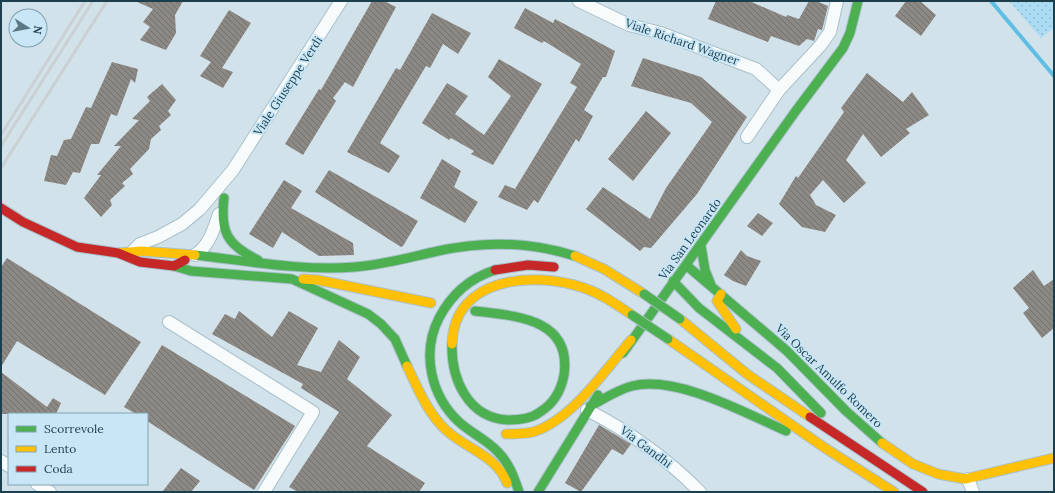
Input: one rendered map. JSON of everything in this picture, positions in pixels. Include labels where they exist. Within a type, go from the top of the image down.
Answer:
[{"type":"main road","name":"Via San Leonardo","points":[[538,492],[631,340],[673,281],[701,246],[795,112],[843,48],[850,34],[858,1]]},
{"type":"main road","points":[[224,198],[221,216],[222,226],[230,240],[244,254],[268,264]]},
{"type":"main road","points":[[1,208],[23,222],[77,247],[118,253],[140,262],[174,266],[191,271],[318,280],[431,303]]},
{"type":"main road","points":[[118,253],[133,251],[195,255],[313,269],[377,265],[453,248],[494,244],[528,246],[572,256],[590,262],[614,274],[642,298],[678,322],[748,374],[923,492]]},
{"type":"main road","name":"Via Oscar Amulfo Romero","points":[[701,246],[705,270],[712,286]]},
{"type":"main road","points":[[174,266],[195,255]]},
{"type":"main road","points":[[519,492],[510,466],[501,454],[482,438],[458,422],[448,411],[439,396],[433,382],[430,366],[431,336],[435,322],[447,302],[458,291],[474,279],[497,270],[524,265],[561,268]]},
{"type":"main road","name":"Via Oscar Amulfo Romero","points":[[686,265],[752,318],[805,367],[862,427],[903,458],[951,477],[968,479],[1054,458]]},
{"type":"main road","points":[[292,279],[347,303],[368,314],[381,324],[395,338],[424,402],[435,418],[448,432],[493,462],[502,472],[509,492]]},
{"type":"main road","points":[[444,335],[447,328],[473,297],[486,289],[508,282],[530,279],[549,280],[586,288],[604,296],[825,448],[894,492]]},
{"type":"main road","points":[[673,281],[696,306],[749,345],[785,376],[842,438]]},
{"type":"main road","points":[[610,284],[642,298]]},
{"type":"main road","points":[[721,294],[717,301],[725,315],[749,345]]},
{"type":"main road","points":[[464,307],[456,323],[451,349],[452,364],[464,394],[476,410],[491,418],[508,420],[524,419],[541,412],[554,402],[561,389],[564,377],[565,363],[562,350],[555,337],[544,326],[527,318],[475,311]]},
{"type":"main road","points":[[496,432],[511,434],[527,433],[544,428],[558,419],[570,410],[631,340]]},
{"type":"main road","points":[[440,350],[439,357],[441,374],[447,391],[458,408],[470,420],[484,428]]},
{"type":"main road","points":[[589,408],[621,390],[637,385],[677,388],[696,393],[825,448]]},
{"type":"street","name":"Viale Giuseppe Verdi","points":[[133,251],[140,244],[182,224],[200,209],[233,170],[341,1]]},
{"type":"street","name":"Viale Richard Wagner","points":[[579,1],[629,25],[661,33],[756,69],[779,90]]},
{"type":"street","points":[[747,137],[779,90],[820,46],[830,32],[837,1]]},
{"type":"street","name":"Viale Giuseppe Verdi","points":[[195,255],[202,250],[212,232],[233,170]]},
{"type":"street","points":[[169,322],[314,412],[264,492]]},
{"type":"street","name":"Via Gandhi","points":[[589,408],[617,426],[687,479],[700,492]]},
{"type":"street","points":[[968,479],[973,492]]},
{"type":"street","points":[[40,485],[50,492]]},
{"type":"shaded area","points":[[1009,1],[1054,1],[1054,28],[1041,38]]},
{"type":"building","points":[[135,1],[183,1],[175,15],[176,33],[166,50],[140,40],[150,27],[143,22],[153,9]]},
{"type":"building","points":[[372,1],[384,1],[396,7],[353,87],[345,82],[333,98],[336,101],[303,155],[285,144],[319,89],[321,90]]},
{"type":"building","points":[[716,1],[749,1],[786,17],[787,15],[799,19],[809,1],[816,1],[828,6],[822,30],[818,29],[814,41],[807,39],[799,46],[771,36],[768,42],[708,19]]},
{"type":"building","points":[[906,1],[920,1],[936,15],[921,36],[895,16]]},
{"type":"building","points":[[525,8],[553,23],[555,19],[615,51],[606,77],[603,77],[584,110],[593,116],[579,142],[576,139],[538,203],[534,200],[527,210],[498,197],[505,185],[515,189],[577,87],[570,83],[581,64],[544,41],[542,43],[514,28]]},
{"type":"building","points":[[229,10],[251,23],[222,68],[233,72],[223,88],[200,76],[211,62],[200,56]]},
{"type":"building","points":[[432,13],[471,33],[458,54],[443,44],[430,68],[426,66],[380,143],[400,156],[389,173],[347,152],[396,68],[400,70]]},
{"type":"building","points":[[643,58],[701,77],[747,117],[697,194],[651,248],[644,247],[640,251],[586,209],[603,187],[650,219],[666,188],[712,122],[691,103],[631,86]]},
{"type":"building","points":[[499,59],[542,84],[493,165],[471,154],[474,151],[451,138],[449,140],[422,123],[447,83],[468,96],[455,114],[484,135],[511,96],[488,77]]},
{"type":"building","points":[[112,62],[138,69],[135,83],[131,79],[117,116],[111,114],[99,144],[91,144],[80,173],[73,172],[66,185],[44,181],[51,155],[57,156],[64,140],[71,139],[86,107],[91,108]]},
{"type":"building","points":[[867,73],[903,102],[912,92],[929,115],[906,129],[910,133],[881,157],[863,134],[846,160],[866,183],[844,203],[823,180],[810,195],[816,205],[836,215],[825,232],[802,227],[779,204],[796,176],[798,178],[844,112],[841,108]]},
{"type":"building","points":[[162,84],[176,100],[168,111],[171,115],[159,126],[161,130],[151,139],[149,149],[130,169],[133,174],[122,183],[125,186],[110,200],[112,205],[101,217],[84,198],[101,175],[97,175],[121,146],[114,146],[139,120],[132,119],[150,101],[147,97]]},
{"type":"building","points":[[646,111],[671,133],[633,181],[608,159]]},
{"type":"building","points":[[442,159],[461,171],[454,187],[478,202],[465,223],[420,198]]},
{"type":"building","points":[[329,170],[418,221],[403,246],[401,247],[315,192]]},
{"type":"building","points":[[284,180],[302,191],[291,208],[353,243],[354,255],[319,256],[282,232],[273,248],[249,234]]},
{"type":"building","points":[[758,213],[773,223],[762,236],[747,226]]},
{"type":"building","points":[[741,250],[747,256],[761,261],[746,286],[733,281],[724,275]]},
{"type":"building","points":[[7,258],[141,342],[105,395],[17,341],[1,367],[1,267]]},
{"type":"building","points":[[1033,270],[1044,286],[1054,279],[1054,328],[1042,338],[1023,313],[1029,308],[1013,288]]},
{"type":"building","points":[[239,311],[272,337],[289,311],[318,328],[297,365],[321,372],[339,340],[360,357],[347,379],[392,415],[367,446],[425,483],[419,492],[298,492],[289,487],[339,412],[301,388],[303,384],[212,334],[225,314],[235,319]]},
{"type":"building","points":[[162,345],[295,426],[254,490],[148,422],[148,413],[134,413],[124,407]]},
{"type":"building","points":[[1,372],[47,407],[53,398],[61,403],[56,413],[1,414]]},
{"type":"building","points":[[599,425],[631,444],[623,455],[612,449],[581,492],[565,483]]},
{"type":"building","points":[[181,468],[200,481],[191,492],[162,492]]},
{"type":"waterway","points":[[991,1],[1054,76]]},
{"type":"railway","points":[[1,135],[85,1]]},
{"type":"railway","points":[[1,146],[93,1]]},
{"type":"railway","points":[[1,168],[107,1]]},
{"type":"traffic: fast","points":[[623,353],[795,112],[843,48],[850,33],[858,1]]},
{"type":"traffic: fast","points":[[224,198],[223,220],[228,236],[239,249],[258,260]]},
{"type":"traffic: fast","points":[[195,255],[275,265],[315,268],[355,267],[455,248],[490,244],[507,244],[541,248],[575,256]]},
{"type":"traffic: fast","points":[[701,246],[705,270],[711,285]]},
{"type":"traffic: fast","points":[[686,265],[787,351],[846,411],[882,443]]},
{"type":"traffic: fast","points":[[174,266],[191,271],[292,279],[368,314],[381,324],[395,339],[407,366]]},
{"type":"traffic: fast","points":[[495,270],[486,273],[469,283],[449,302],[439,318],[434,331],[430,359],[436,387],[449,412],[459,422],[489,444],[502,456],[511,470],[519,492]]},
{"type":"traffic: fast","points":[[673,281],[699,308],[777,368],[821,413]]},
{"type":"traffic: fast","points":[[644,294],[680,319]]},
{"type":"traffic: fast","points":[[452,344],[452,357],[459,383],[472,404],[482,412],[494,418],[508,420],[525,419],[545,409],[553,401],[561,386],[564,375],[564,356],[559,342],[550,331],[523,318],[475,311]]},
{"type":"traffic: fast","points":[[632,315],[668,339]]},
{"type":"traffic: fast","points":[[590,406],[616,392],[632,386],[650,384],[669,386],[690,391],[731,406],[786,431]]},
{"type":"traffic: fast","points":[[538,492],[598,395]]},
{"type":"traffic: slow","points":[[119,253],[141,251],[195,255]]},
{"type":"traffic: slow","points":[[575,256],[604,269],[644,294]]},
{"type":"traffic: slow","points":[[303,279],[318,280],[431,303]]},
{"type":"traffic: slow","points":[[452,344],[456,321],[467,304],[482,292],[500,284],[521,280],[543,280],[564,283],[591,290],[632,315]]},
{"type":"traffic: slow","points":[[721,294],[717,301],[736,329]]},
{"type":"traffic: slow","points":[[680,319],[747,374],[810,417]]},
{"type":"traffic: slow","points":[[668,339],[825,448],[894,492]]},
{"type":"traffic: slow","points":[[506,434],[523,434],[533,432],[547,426],[561,417],[575,405],[599,379],[631,340]]},
{"type":"traffic: slow","points":[[407,366],[424,401],[434,417],[447,431],[489,459],[496,466],[507,483]]},
{"type":"traffic: slow","points":[[882,443],[913,464],[938,474],[965,479],[1054,458]]},
{"type":"traffic: jam","points":[[1,208],[23,222],[77,247],[118,253],[140,262],[174,266],[185,260]]},
{"type":"traffic: jam","points":[[495,270],[528,265],[554,267]]},
{"type":"traffic: jam","points":[[810,417],[923,492]]}]
